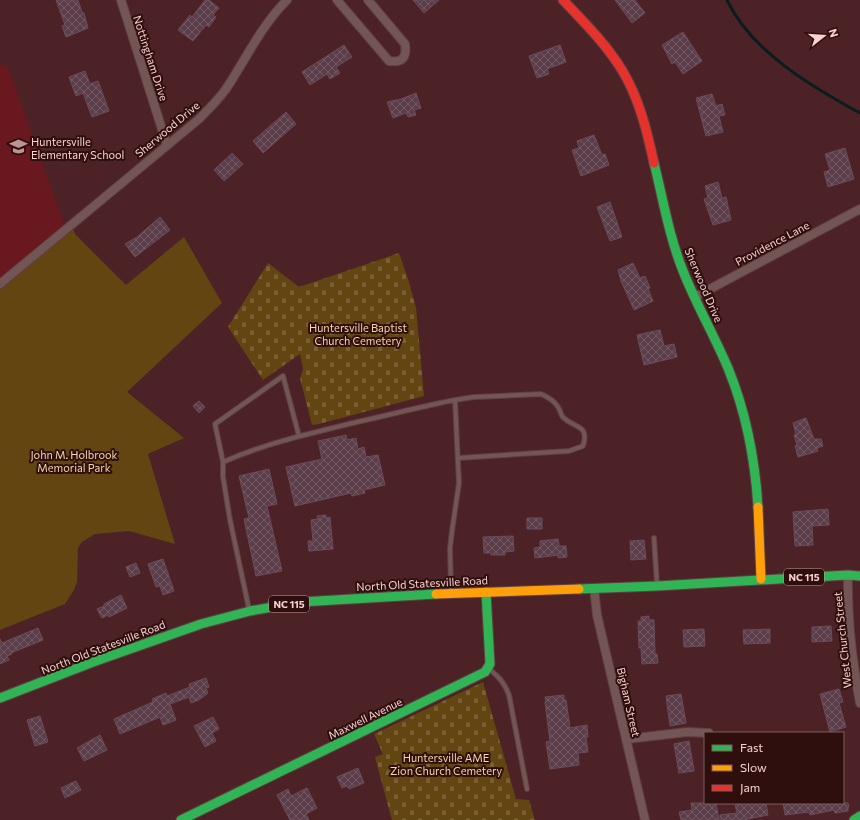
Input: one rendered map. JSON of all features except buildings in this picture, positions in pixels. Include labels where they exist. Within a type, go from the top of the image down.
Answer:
[{"type":"street","name":"Nottingham Drive","points":[[121,0],[167,145]]},
{"type":"street","name":"Sherwood Drive","points":[[0,284],[199,119],[225,90],[266,24],[287,0]]},
{"type":"street","points":[[337,0],[390,61],[397,62],[403,59],[406,51],[405,44],[368,0]]},
{"type":"street","name":"Sherwood Drive","points":[[563,0],[610,52],[629,82],[638,105],[646,131],[668,225],[681,267],[733,383],[744,416],[755,472],[761,579]]},
{"type":"street","name":"Providence Lane","points":[[694,297],[860,209]]},
{"type":"street","name":"North Old Statesville Road","points":[[0,698],[201,624],[250,611],[301,602],[451,593],[657,586],[761,579],[848,575],[860,576]]},
{"type":"street","name":"West Church Street","points":[[848,575],[848,609],[855,675],[860,703]]},
{"type":"street","name":"Bigham Street","points":[[594,588],[597,615],[646,820]]},
{"type":"street","points":[[486,592],[490,651],[490,664],[488,668]]},
{"type":"street","name":"Maxwell Avenue","points":[[181,820],[479,675],[488,668]]},
{"type":"street","points":[[627,739],[687,732],[704,733]]},
{"type":"street","points":[[854,820],[860,816]]},
{"type":"lane","points":[[250,611],[230,520],[223,477],[223,462],[215,424],[283,376],[299,436]]},
{"type":"lane","points":[[223,462],[243,453],[299,436],[432,404],[474,397],[541,394],[550,398],[558,406],[562,416],[579,426],[584,431],[585,439],[583,446],[568,451],[458,458]]},
{"type":"lane","points":[[451,593],[450,548],[459,483],[455,400]]},
{"type":"lane","points":[[654,538],[657,586]]},
{"type":"lane","points":[[488,668],[506,685],[527,789]]},
{"type":"shaded area","name":"Huntersville Elementary School","points":[[0,65],[7,65],[66,229],[0,284]]},
{"type":"green space","name":"John M. Holbrook Memorial Park","points":[[71,224],[75,234],[126,285],[184,237],[222,303],[127,392],[184,438],[148,454],[175,544],[129,531],[95,534],[82,542],[78,548],[77,582],[65,604],[0,630],[0,284]]},
{"type":"green space","name":"Huntersville Baptist Church Cemetery","points":[[399,253],[416,308],[424,396],[312,425],[300,378],[303,369],[300,354],[263,380],[228,327],[268,263],[299,287]]},
{"type":"green space","name":"Huntersville AME Zion Church Cemetery","points":[[483,682],[516,799],[529,800],[535,820],[392,820],[375,757],[383,754],[374,734]]},
{"type":"waterway","points":[[727,0],[751,36],[784,66],[822,92],[860,113]]},
{"type":"traffic: fast","points":[[654,163],[678,258],[728,368],[740,402],[749,436],[755,471],[758,507]]},
{"type":"traffic: fast","points":[[579,589],[848,575],[860,576]]},
{"type":"traffic: fast","points":[[181,820],[485,672],[490,664],[486,592]]},
{"type":"traffic: fast","points":[[0,698],[93,662],[201,624],[250,611],[301,602],[436,594]]},
{"type":"traffic: fast","points":[[854,820],[860,816]]},
{"type":"traffic: slow","points":[[758,507],[761,579]]},
{"type":"traffic: slow","points":[[436,594],[579,589]]},
{"type":"traffic: jam","points":[[563,0],[602,42],[622,70],[638,103],[654,163]]},
{"type":"place","name":"Huntersville Elementary School","points":[[18,147]]}]
